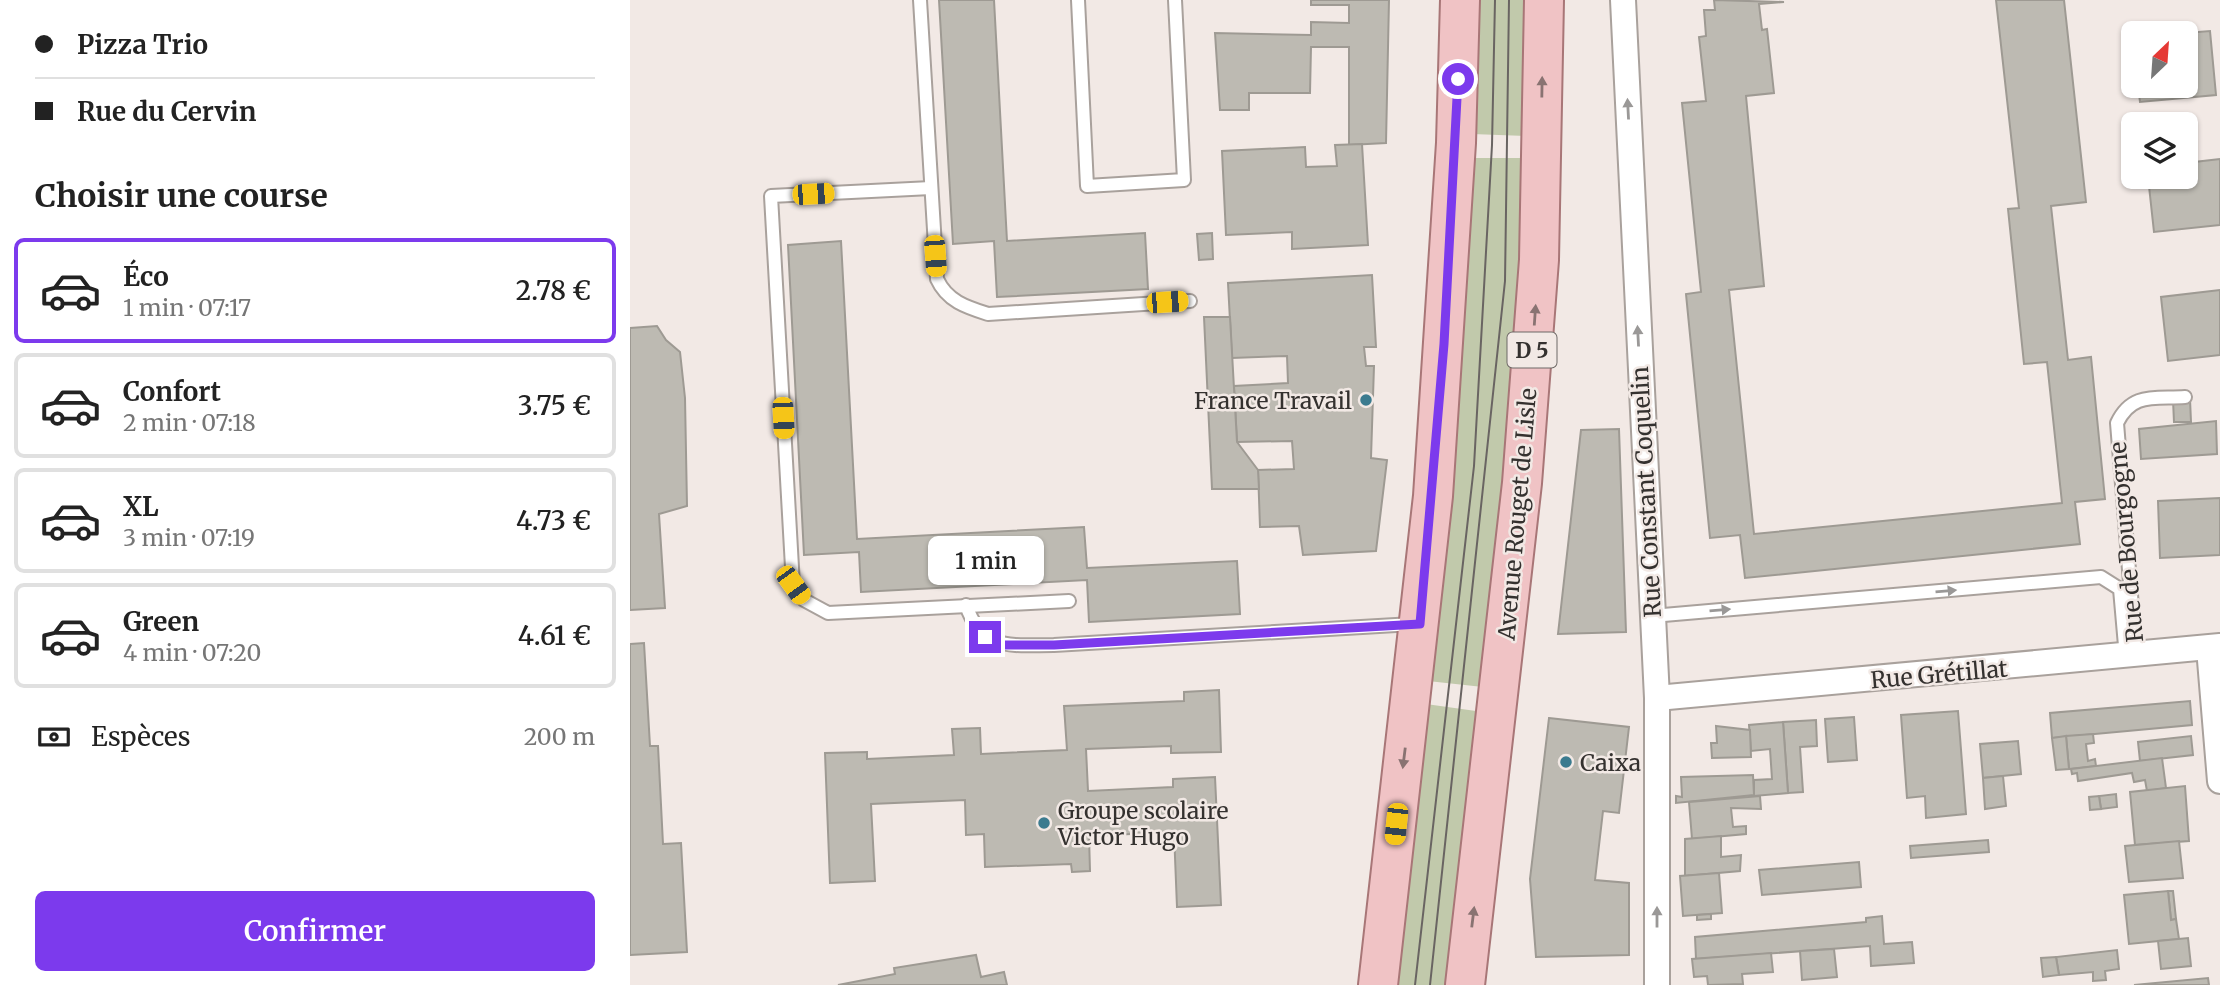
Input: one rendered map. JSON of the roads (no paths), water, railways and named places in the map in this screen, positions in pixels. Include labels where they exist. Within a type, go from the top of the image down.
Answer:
[{"type":"main road","points":[[1378,985],[1420,624],[1445,332],[1460,0]]},
{"type":"main road","name":"Avenue Rouget de Lisle","points":[[1465,985],[1522,483],[1539,260],[1544,0]]},
{"type":"street","name":"Rue Constant Coquelin","points":[[1623,0],[1657,698],[1657,985]]},
{"type":"street","name":"Rue Grétillat","points":[[1657,698],[2131,657],[2215,647]]},
{"type":"street","points":[[2215,647],[2220,781]]},
{"type":"lane","points":[[920,0],[937,279],[942,290],[959,304],[988,314],[1190,301]]},
{"type":"lane","points":[[1078,0],[1087,186],[1184,180],[1175,0]]},
{"type":"lane","points":[[931,188],[771,196],[793,585],[804,600],[828,613],[1069,601]]},
{"type":"lane","name":"Rue de Bourgogne","points":[[2131,657],[2116,423],[2124,408],[2137,401],[2185,397]]},
{"type":"lane","points":[[1652,616],[2101,577],[2120,589],[2131,657]]},
{"type":"lane","points":[[965,606],[972,624],[999,645],[1054,645],[1420,624]]},
{"type":"tram line","points":[[1415,985],[1474,466],[1492,145],[1495,0]]},
{"type":"tram line","points":[[1430,985],[1505,281],[1509,0]]},
{"type":"place","name":"France Travail","points":[[1366,400]]},
{"type":"place","name":"Caixa","points":[[1566,762]]},
{"type":"place","name":"Groupe scolaire Victor Hugo","points":[[1044,823]]}]
